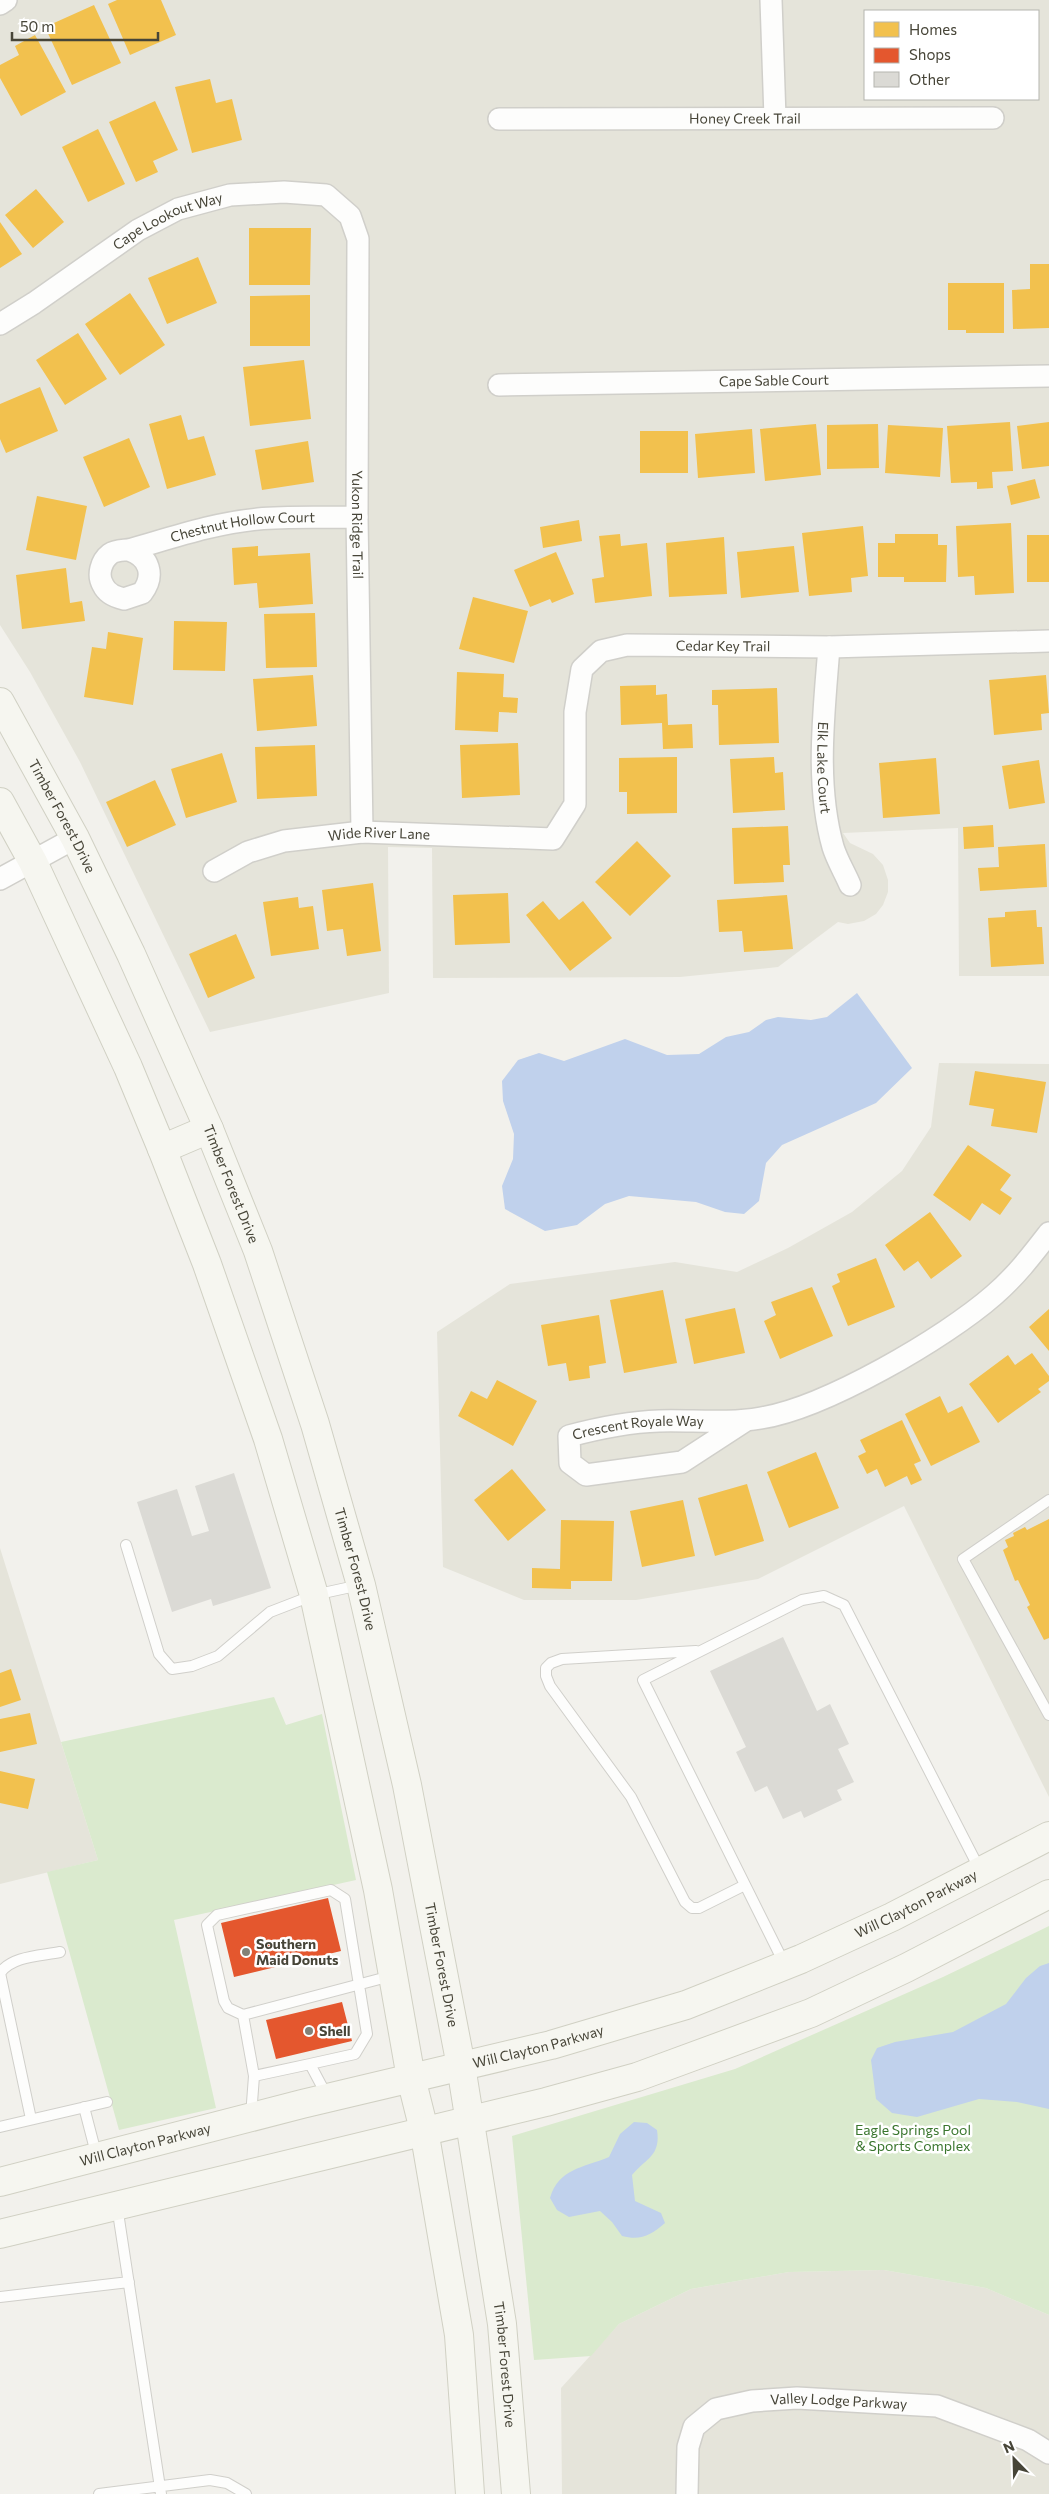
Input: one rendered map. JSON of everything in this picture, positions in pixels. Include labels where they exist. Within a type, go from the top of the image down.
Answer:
[{"type":"main road","name":"Timber Forest Drive","points":[[0,702],[75,838],[131,954],[209,1129],[258,1251],[316,1424],[361,1585],[407,1785],[461,2066],[502,2324],[516,2494]]},
{"type":"main road","points":[[0,802],[33,862],[128,1068],[162,1149],[207,1264],[264,1430],[314,1595],[350,1754],[394,1975],[411,2078],[424,2130],[459,2336],[470,2494]]},
{"type":"main road","points":[[162,1149],[209,1129]]},
{"type":"main road","name":"Will Clayton Parkway","points":[[0,2182],[250,2118],[551,2045],[686,2005],[785,1966],[892,1918],[1049,1836]]},
{"type":"main road","points":[[0,2234],[424,2130],[469,2121],[637,2077],[811,2013],[906,1968],[1049,1894]]},
{"type":"street","points":[[0,4],[6,0]]},
{"type":"street","points":[[771,0],[775,118]]},
{"type":"street","name":"Honey Creek Trail","points":[[499,119],[992,118]]},
{"type":"street","name":"Cape Lookout Way","points":[[0,324],[34,303],[138,230],[178,209],[230,195],[284,192],[326,195],[350,216]]},
{"type":"street","name":"Yukon Ridge Trail","points":[[350,216],[358,239],[357,517],[362,832]]},
{"type":"street","name":"Cape Sable Court","points":[[499,385],[1049,376]]},
{"type":"street","name":"Chestnut Hollow Court","points":[[129,550],[174,536],[241,521],[275,518],[357,517]]},
{"type":"street","name":"Cedar Key Trail","points":[[553,839],[575,804],[576,712],[582,669],[601,651],[627,645],[829,647],[1049,641]]},
{"type":"street","name":"Elk Lake Court","points":[[829,647],[824,724],[824,784],[834,848],[850,885]]},
{"type":"street","name":"Wide River Lane","points":[[214,871],[248,852],[284,841],[362,832],[553,839]]},
{"type":"street","points":[[0,879],[75,838]]},
{"type":"street","name":"Crescent Royale Way","points":[[745,1421],[682,1462],[586,1475],[570,1462],[569,1436],[613,1425],[659,1421],[745,1421],[764,1418],[820,1399],[924,1344],[993,1296],[1025,1266],[1049,1233]]},
{"type":"street","name":"Valley Lodge Parkway","points":[[687,2494],[688,2447],[694,2427],[716,2409],[752,2401],[797,2398],[937,2406],[1028,2440],[1049,2453]]},
{"type":"lane","points":[[1049,1500],[962,1559],[1049,1715]]},
{"type":"lane","points":[[126,1545],[156,1646],[159,1654],[172,1669],[192,1666],[218,1656],[270,1612],[314,1595],[361,1585]]},
{"type":"lane","points":[[785,1966],[643,1680],[802,1600],[824,1596],[844,1605],[981,1871]]},
{"type":"lane","points":[[702,1650],[562,1660],[551,1663],[546,1668],[546,1676],[550,1686],[631,1797],[685,1902],[692,1908],[699,1908],[745,1885]]},
{"type":"lane","points":[[254,2076],[355,2054],[367,2034],[358,1985],[345,1899],[331,1890],[217,1915],[207,1924],[224,2001],[228,2008],[243,2015],[358,1985],[394,1975]]},
{"type":"lane","points":[[31,2120],[0,1973],[6,1966],[15,1961],[60,1952]]},
{"type":"lane","points":[[243,2015],[254,2076],[250,2118]]},
{"type":"lane","points":[[310,2064],[329,2099]]},
{"type":"lane","points":[[0,2127],[107,2102]]},
{"type":"lane","points":[[84,2107],[98,2158]]},
{"type":"lane","points":[[117,2205],[161,2490]]},
{"type":"lane","points":[[0,2297],[129,2282]]},
{"type":"lane","points":[[99,2494],[161,2490],[210,2480],[227,2483],[246,2494]]},
{"type":"shaded area","points":[[0,0],[1049,0],[1049,976],[959,976],[958,828],[843,833],[850,843],[873,854],[883,865],[888,880],[888,892],[883,905],[876,914],[864,921],[848,924],[838,922],[778,967],[680,977],[433,978],[432,848],[388,847],[389,993],[210,1032],[80,762],[30,672],[0,625]]},
{"type":"shaded area","points":[[939,1063],[1049,1064],[1049,1797],[904,1506],[758,1579],[636,1600],[524,1600],[443,1567],[437,1332],[510,1284],[675,1262],[737,1272],[788,1248],[852,1212],[902,1171],[931,1127]]},
{"type":"shaded area","points":[[0,1548],[98,1860],[0,1884]]},
{"type":"shaded area","points":[[884,2270],[986,2288],[1049,2315],[1049,2494],[562,2494],[561,2388],[619,2324],[691,2289],[789,2272]]},
{"type":"green space","points":[[274,1697],[286,1725],[322,1714],[356,1880],[174,1920],[216,2108],[119,2130],[47,1872],[98,1860],[61,1742]]},
{"type":"green space","name":"Eagle Springs Pool & Sports Complex","points":[[1049,1926],[1049,2315],[986,2288],[884,2270],[789,2272],[691,2289],[619,2324],[591,2356],[534,2360],[512,2136],[735,2069],[943,1977]]},
{"type":"water","points":[[857,993],[912,1068],[876,1103],[782,1145],[766,1163],[759,1201],[744,1214],[725,1212],[696,1202],[629,1196],[605,1204],[577,1225],[545,1231],[505,1209],[502,1186],[513,1159],[514,1134],[503,1101],[502,1081],[518,1060],[539,1053],[564,1061],[625,1039],[667,1055],[699,1054],[726,1037],[749,1032],[766,1020],[778,1017],[811,1020],[827,1017]]},
{"type":"water","points":[[1049,1963],[1049,2109],[1017,2102],[979,2099],[917,2117],[892,2113],[876,2099],[871,2060],[877,2048],[895,2042],[953,2032],[1006,2004],[1026,1978],[1040,1966]]},
{"type":"water","points":[[634,2122],[647,2123],[657,2130],[658,2139],[655,2151],[632,2175],[635,2201],[661,2213],[665,2223],[645,2236],[635,2238],[622,2236],[612,2222],[600,2211],[569,2217],[557,2210],[550,2198],[559,2180],[573,2170],[609,2157],[620,2134]]},
{"type":"building: Homes","points":[[117,0],[161,0],[176,35],[130,55],[108,4]]},
{"type":"building: Homes","points":[[94,5],[121,63],[72,85],[45,27]]},
{"type":"building: Homes","points":[[35,35],[66,92],[21,116],[0,78],[0,65],[19,55],[15,46]]},
{"type":"building: Homes","points":[[210,79],[216,103],[232,99],[242,140],[192,153],[175,87]]},
{"type":"building: Homes","points":[[155,101],[178,150],[153,161],[158,172],[136,182],[109,122]]},
{"type":"building: Homes","points":[[98,129],[125,184],[88,202],[62,147]]},
{"type":"building: Homes","points":[[36,189],[64,222],[33,248],[5,215]]},
{"type":"building: Homes","points":[[0,222],[22,254],[0,268]]},
{"type":"building: Homes","points":[[249,228],[311,228],[310,285],[249,285]]},
{"type":"building: Homes","points":[[198,257],[217,303],[167,324],[148,278]]},
{"type":"building: Homes","points":[[1030,264],[1049,264],[1049,328],[1013,329],[1012,290],[1030,289]]},
{"type":"building: Homes","points":[[948,283],[1004,283],[1004,333],[966,333],[966,330],[948,330]]},
{"type":"building: Homes","points":[[130,293],[165,345],[120,375],[85,324]]},
{"type":"building: Homes","points":[[310,295],[310,346],[250,346],[250,296]]},
{"type":"building: Homes","points":[[78,333],[107,379],[65,405],[36,360]]},
{"type":"building: Homes","points":[[304,360],[311,419],[250,426],[243,367]]},
{"type":"building: Homes","points":[[40,387],[58,431],[6,453],[0,439],[0,404]]},
{"type":"building: Homes","points":[[181,415],[188,440],[204,436],[216,475],[167,489],[149,424]]},
{"type":"building: Homes","points":[[1010,422],[1013,471],[992,472],[993,488],[977,489],[977,482],[951,483],[947,426]]},
{"type":"building: Homes","points":[[1049,422],[1049,466],[1022,469],[1017,426]]},
{"type":"building: Homes","points":[[816,424],[821,475],[765,481],[760,429]]},
{"type":"building: Homes","points":[[878,424],[879,468],[827,469],[827,425]]},
{"type":"building: Homes","points":[[888,425],[943,428],[940,477],[885,473]]},
{"type":"building: Homes","points":[[752,429],[755,473],[698,478],[695,434]]},
{"type":"building: Homes","points":[[640,431],[688,431],[688,473],[640,473]]},
{"type":"building: Homes","points":[[129,438],[150,487],[104,507],[83,457]]},
{"type":"building: Homes","points":[[308,441],[314,482],[262,490],[255,450]]},
{"type":"building: Homes","points":[[1035,479],[1040,498],[1011,505],[1007,486]]},
{"type":"building: Homes","points":[[37,496],[87,506],[76,560],[26,550]]},
{"type":"building: Homes","points":[[579,520],[582,541],[543,548],[540,527]]},
{"type":"building: Homes","points":[[1011,523],[1014,593],[975,595],[974,576],[958,577],[956,526]]},
{"type":"building: Homes","points":[[863,526],[868,576],[851,578],[852,592],[809,596],[802,533]]},
{"type":"building: Homes","points":[[620,534],[621,546],[647,543],[652,596],[595,603],[592,579],[604,577],[599,536]]},
{"type":"building: Homes","points":[[895,534],[938,534],[938,545],[947,545],[946,582],[904,582],[904,577],[878,577],[878,543],[895,543]]},
{"type":"building: Homes","points":[[1027,535],[1049,535],[1049,582],[1027,582]]},
{"type":"building: Homes","points":[[724,537],[727,594],[669,597],[666,543]]},
{"type":"building: Homes","points":[[258,546],[258,556],[310,553],[313,604],[259,608],[257,583],[234,585],[232,548]]},
{"type":"building: Homes","points":[[794,546],[799,592],[741,598],[737,552]]},
{"type":"building: Homes","points":[[556,552],[574,594],[552,603],[550,599],[530,607],[514,570]]},
{"type":"building: Homes","points":[[66,568],[70,603],[82,601],[85,621],[22,629],[16,575]]},
{"type":"building: Homes","points":[[473,597],[528,611],[514,663],[459,649]]},
{"type":"building: Homes","points":[[315,613],[317,667],[266,668],[264,614]]},
{"type":"building: Homes","points":[[174,621],[227,622],[225,671],[173,670]]},
{"type":"building: Homes","points":[[108,632],[143,638],[133,705],[84,697],[92,647],[106,649]]},
{"type":"building: Homes","points":[[457,672],[504,674],[503,697],[518,698],[517,713],[499,712],[498,732],[455,730]]},
{"type":"building: Homes","points":[[313,675],[317,726],[257,731],[253,679]]},
{"type":"building: Homes","points":[[1046,675],[1049,713],[1041,714],[1042,730],[994,735],[989,680]]},
{"type":"building: Homes","points":[[656,685],[656,695],[667,694],[668,725],[692,724],[693,748],[663,749],[662,723],[621,725],[620,686]]},
{"type":"building: Homes","points":[[777,688],[779,743],[719,745],[718,705],[712,705],[712,690]]},
{"type":"building: Homes","points":[[518,743],[520,795],[462,798],[460,745]]},
{"type":"building: Homes","points":[[315,745],[317,796],[257,799],[255,747]]},
{"type":"building: Homes","points":[[222,753],[237,802],[186,818],[171,769]]},
{"type":"building: Homes","points":[[677,757],[677,813],[627,814],[627,792],[619,792],[619,758]]},
{"type":"building: Homes","points":[[774,757],[775,773],[783,772],[785,810],[733,813],[730,759]]},
{"type":"building: Homes","points":[[936,758],[940,814],[883,818],[879,763]]},
{"type":"building: Homes","points":[[1039,760],[1045,803],[1009,809],[1002,766]]},
{"type":"building: Homes","points":[[155,780],[176,825],[127,847],[106,802]]},
{"type":"building: Homes","points":[[993,825],[994,847],[964,849],[963,827]]},
{"type":"building: Homes","points":[[788,826],[790,865],[783,865],[784,882],[734,884],[732,828]]},
{"type":"building: Homes","points":[[637,841],[671,876],[630,916],[595,882]]},
{"type":"building: Homes","points":[[1045,844],[1047,887],[980,891],[978,868],[999,867],[998,847]]},
{"type":"building: Homes","points":[[373,883],[381,951],[347,956],[343,929],[327,931],[322,890]]},
{"type":"building: Homes","points":[[508,893],[510,943],[455,945],[453,895]]},
{"type":"building: Homes","points":[[787,895],[793,949],[744,952],[742,931],[719,932],[717,900]]},
{"type":"building: Homes","points":[[298,897],[299,908],[313,906],[319,949],[271,956],[263,902]]},
{"type":"building: Homes","points":[[543,901],[559,920],[583,901],[612,938],[570,971],[526,915]]},
{"type":"building: Homes","points":[[1036,910],[1037,927],[1042,927],[1044,964],[991,967],[988,918],[1005,917],[1005,912]]},
{"type":"building: Homes","points":[[236,934],[255,978],[208,998],[189,954]]},
{"type":"building: Homes","points":[[975,1071],[1046,1082],[1037,1133],[991,1126],[994,1109],[969,1105]]},
{"type":"building: Homes","points":[[968,1145],[1011,1175],[1000,1190],[1012,1198],[1000,1215],[982,1203],[970,1221],[933,1195]]},
{"type":"building: Homes","points":[[930,1212],[962,1256],[931,1279],[918,1261],[904,1271],[885,1245]]},
{"type":"building: Homes","points":[[876,1258],[895,1307],[848,1326],[832,1286],[840,1282],[837,1274]]},
{"type":"building: Homes","points":[[812,1287],[833,1336],[780,1359],[764,1321],[776,1315],[771,1302]]},
{"type":"building: Homes","points":[[663,1290],[677,1363],[624,1373],[610,1300]]},
{"type":"building: Homes","points":[[735,1308],[745,1353],[694,1364],[685,1319]]},
{"type":"building: Homes","points":[[1049,1309],[1049,1351],[1029,1327]]},
{"type":"building: Homes","points":[[599,1315],[606,1363],[589,1366],[590,1378],[569,1381],[566,1363],[548,1366],[541,1325]]},
{"type":"building: Homes","points":[[1032,1353],[1049,1376],[1049,1381],[1038,1389],[1041,1392],[998,1423],[969,1384],[1008,1355],[1015,1365]]},
{"type":"building: Homes","points":[[497,1380],[537,1401],[513,1446],[458,1416],[471,1391],[487,1399]]},
{"type":"building: Homes","points":[[940,1396],[948,1413],[962,1406],[980,1442],[931,1466],[905,1414]]},
{"type":"building: Homes","points":[[902,1420],[921,1461],[914,1464],[922,1480],[911,1485],[907,1476],[885,1487],[877,1469],[867,1474],[858,1456],[866,1452],[860,1440]]},
{"type":"building: Homes","points":[[816,1452],[839,1508],[789,1528],[767,1472]]},
{"type":"building: Homes","points":[[512,1469],[546,1510],[508,1541],[474,1500]]},
{"type":"building: Homes","points":[[747,1484],[764,1541],[715,1556],[698,1498]]},
{"type":"building: Homes","points":[[683,1500],[695,1556],[642,1567],[630,1511]]},
{"type":"building: Homes","points":[[1049,1519],[1049,1638],[1044,1640],[1027,1607],[1030,1605],[1018,1580],[1015,1581],[1003,1550],[1008,1547],[1005,1540],[1014,1536],[1013,1533],[1025,1527],[1027,1530]]},
{"type":"building: Homes","points":[[561,1520],[614,1521],[612,1581],[571,1581],[571,1589],[532,1588],[532,1568],[560,1569]]},
{"type":"building: Homes","points":[[11,1669],[21,1700],[0,1707],[0,1673]]},
{"type":"building: Homes","points":[[30,1713],[37,1744],[0,1752],[0,1719]]},
{"type":"building: Homes","points":[[0,1771],[35,1779],[28,1809],[0,1803]]},
{"type":"building: Shops","points":[[328,1898],[341,1951],[234,1977],[221,1923]]},
{"type":"building: Shops","name":"Shell","points":[[342,2002],[352,2041],[276,2059],[266,2020]]},
{"type":"building: Other","points":[[234,1473],[271,1588],[213,1606],[211,1599],[172,1612],[137,1502],[177,1489],[192,1536],[209,1531],[195,1486]]},
{"type":"building: Other","points":[[783,1637],[817,1711],[830,1704],[849,1744],[838,1749],[854,1782],[837,1790],[842,1800],[804,1818],[801,1811],[783,1819],[767,1786],[755,1792],[736,1752],[746,1747],[710,1671]]},
{"type":"place","name":"Southern Maid Donuts","points":[[246,1952]]},
{"type":"place","name":"Shell","points":[[309,2031]]}]
